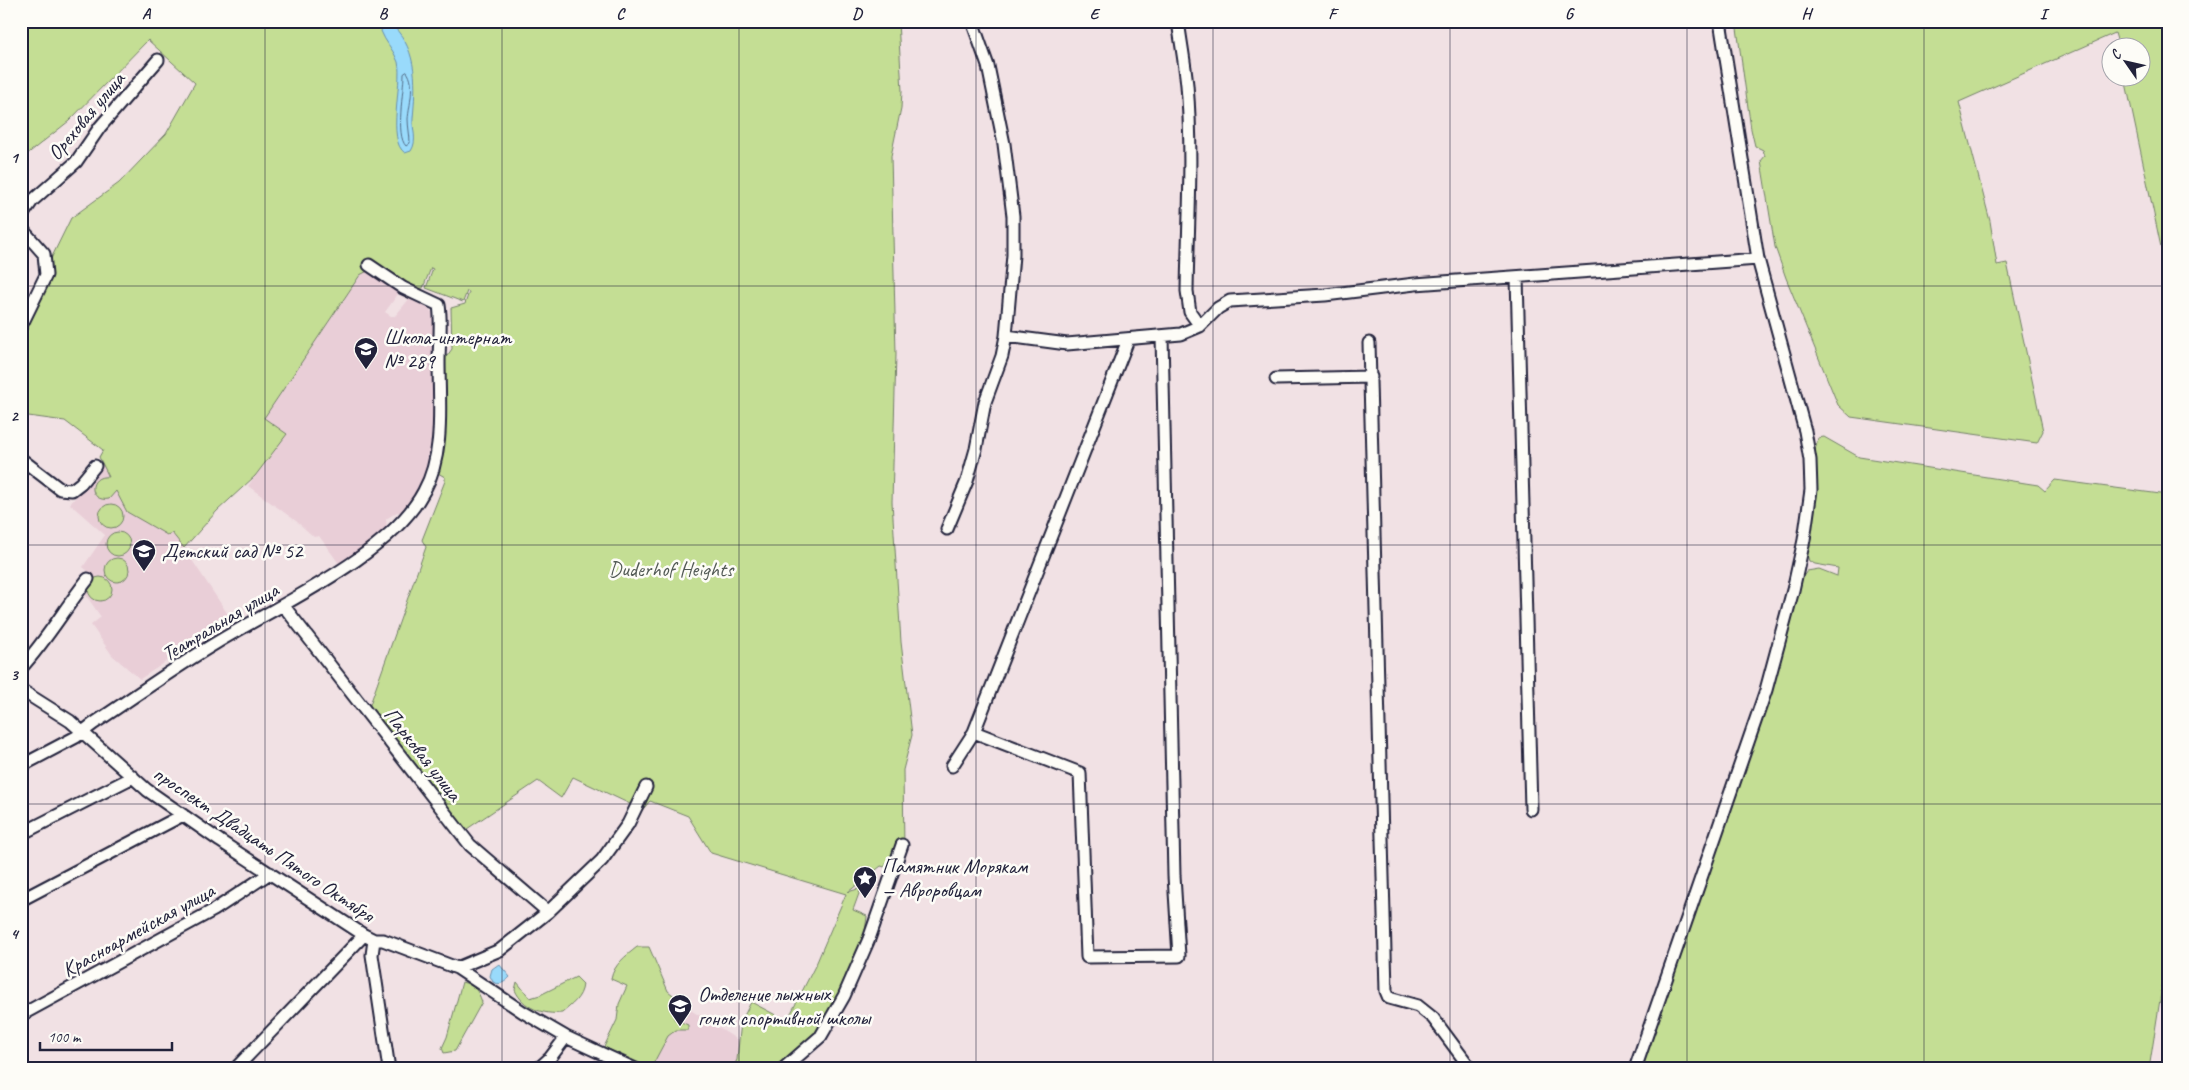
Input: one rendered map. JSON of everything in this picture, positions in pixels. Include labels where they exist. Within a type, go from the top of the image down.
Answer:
[{"type":"street","points":[[946,530],[967,481],[976,450],[985,402],[999,366],[1006,336],[1013,255],[1013,216],[1004,144],[988,66],[972,21]]},
{"type":"street","points":[[1178,21],[1189,123],[1190,167],[1187,291],[1190,312],[1200,326]]},
{"type":"street","points":[[1635,1069],[1766,690],[1792,590],[1809,512],[1810,460],[1805,431],[1758,259],[1720,21]]},
{"type":"street","name":"Ореховая улица","points":[[21,217],[32,201],[76,162],[100,128],[158,60]]},
{"type":"street","points":[[21,228],[44,254],[46,275],[21,326]]},
{"type":"street","points":[[1006,336],[1067,344],[1128,340],[1181,334],[1200,326],[1218,308],[1230,301],[1325,295],[1416,284],[1758,259]]},
{"type":"street","name":"Театральная улица","points":[[21,766],[84,733],[93,724],[215,643],[323,582],[360,556],[405,520],[416,505],[433,474],[438,439],[439,360],[442,325],[439,305],[403,288],[369,265]]},
{"type":"street","points":[[1517,277],[1531,810]]},
{"type":"street","points":[[974,732],[1080,773],[1087,957],[1179,956],[1174,876],[1162,336]]},
{"type":"street","points":[[952,766],[974,732],[1128,340]]},
{"type":"street","points":[[1369,343],[1386,991],[1389,998],[1418,1006],[1433,1018],[1471,1069]]},
{"type":"street","points":[[1276,379],[1371,377]]},
{"type":"street","points":[[21,459],[60,489],[72,490],[81,483],[95,466]]},
{"type":"street","points":[[21,668],[38,649],[60,615],[88,579]]},
{"type":"street","name":"Парковая улица","points":[[283,605],[470,845],[548,912]]},
{"type":"street","name":"проспект Двадцать Пятого Октября","points":[[21,690],[84,733],[147,790],[369,937],[383,940],[457,968],[566,1037],[635,1069]]},
{"type":"street","points":[[21,834],[133,777]]},
{"type":"street","points":[[457,968],[500,950],[548,912],[602,860],[628,824],[646,786]]},
{"type":"street","points":[[21,900],[183,815]]},
{"type":"street","points":[[783,1069],[821,1036],[844,996],[869,939],[902,845]]},
{"type":"street","name":"Красноармейская улица","points":[[21,1015],[214,910],[270,873]]},
{"type":"street","points":[[369,937],[388,1068]]},
{"type":"street","points":[[235,1069],[369,937]]},
{"type":"street","points":[[538,1069],[550,1058],[566,1037]]},
{"type":"shaded area","name":"Школа-интернат № 289","points":[[371,259],[406,283],[385,312],[395,316],[410,298],[425,305],[434,314],[438,322],[434,453],[428,474],[407,509],[402,513],[397,512],[386,519],[387,529],[340,565],[319,536],[314,537],[296,521],[248,486],[286,434],[263,418]]},
{"type":"shaded area","name":"Детский сад № 52","points":[[103,460],[124,475],[184,548],[231,619],[140,679],[112,655],[91,625],[101,617],[83,591],[95,577],[83,567],[105,535],[70,504],[94,475]]},
{"type":"shaded area","name":"Отделение лыжных гонок спортивной школы","points":[[662,992],[779,1066],[777,1069],[638,1069],[625,1061]]},
{"type":"green space","name":"Duderhof Heights","points":[[21,21],[898,21],[902,91],[901,108],[891,156],[896,354],[892,502],[901,642],[912,735],[903,770],[904,849],[887,862],[885,867],[881,866],[848,892],[861,888],[853,910],[867,916],[866,943],[820,1034],[790,1056],[777,1069],[732,1069],[737,1060],[741,1022],[751,1002],[787,1021],[817,962],[846,894],[711,853],[688,816],[650,801],[638,815],[630,804],[573,777],[561,798],[538,781],[464,831],[368,710],[426,547],[422,540],[445,481],[445,477],[436,472],[440,352],[447,356],[452,349],[451,308],[465,304],[469,292],[467,291],[463,302],[426,288],[433,269],[431,268],[423,288],[413,288],[377,266],[360,275],[264,418],[287,434],[255,476],[217,511],[184,548],[172,533],[167,535],[127,512],[116,491],[109,499],[97,497],[94,493],[94,484],[102,477],[109,477],[99,457],[103,450],[65,421],[21,415],[21,320],[71,218],[119,183],[166,134],[195,83],[148,40],[69,121],[21,159]]},
{"type":"green space","points":[[1736,21],[2168,21],[2168,280],[2127,88],[2152,88],[2152,38],[2116,38],[2115,33],[1959,102],[1990,221],[1997,265],[2007,263],[2043,431],[2037,443],[1851,417],[1838,405],[1775,247],[1761,161],[1765,156],[1763,150],[1755,146]]},
{"type":"green space","points":[[1824,437],[1859,457],[2038,485],[2045,491],[2055,480],[2168,495],[2168,949],[2149,1069],[1641,1069],[1802,578],[1807,571],[1819,569],[1837,576],[1838,568],[1815,564],[1809,561],[1806,552],[1816,478],[1815,450],[1818,438]]},
{"type":"green space","points":[[111,504],[119,508],[123,516],[119,524],[111,528],[103,524],[99,516],[103,508]]},
{"type":"green space","points":[[118,532],[126,536],[130,544],[126,552],[118,556],[110,552],[106,544],[110,536]]},
{"type":"green space","points":[[117,558],[125,562],[129,570],[125,578],[117,582],[109,578],[105,570],[109,562]]},
{"type":"green space","points":[[100,577],[108,581],[112,589],[108,597],[100,601],[92,597],[88,589],[92,581]]},
{"type":"green space","points":[[637,947],[649,947],[668,991],[677,998],[674,1019],[688,1025],[688,1030],[676,1030],[668,1036],[651,1068],[604,1047],[617,1020],[619,1004],[627,986],[611,979],[621,961]]},
{"type":"green space","points":[[576,977],[583,984],[581,993],[576,1001],[562,1013],[548,1013],[534,1009],[523,1001],[515,990],[517,982],[530,998]]},
{"type":"green space","points":[[462,982],[475,989],[482,1002],[455,1051],[444,1053],[442,1048],[447,1037]]},
{"type":"water","points":[[383,27],[394,27],[402,36],[408,47],[414,70],[414,143],[411,151],[405,153],[399,146],[396,124],[398,62],[381,31]]},
{"type":"water","points":[[499,964],[510,977],[498,984],[493,982],[490,976],[492,969]]},
{"type":"place","name":"Школа-интернат № 289","points":[[366,370]]},
{"type":"place","name":"Детский сад № 52","points":[[144,572]]},
{"type":"place","name":"Памятник Морякам — Авроровцам","points":[[865,899]]},
{"type":"place","name":"Отделение лыжных гонок спортивной школы","points":[[680,1027]]}]
